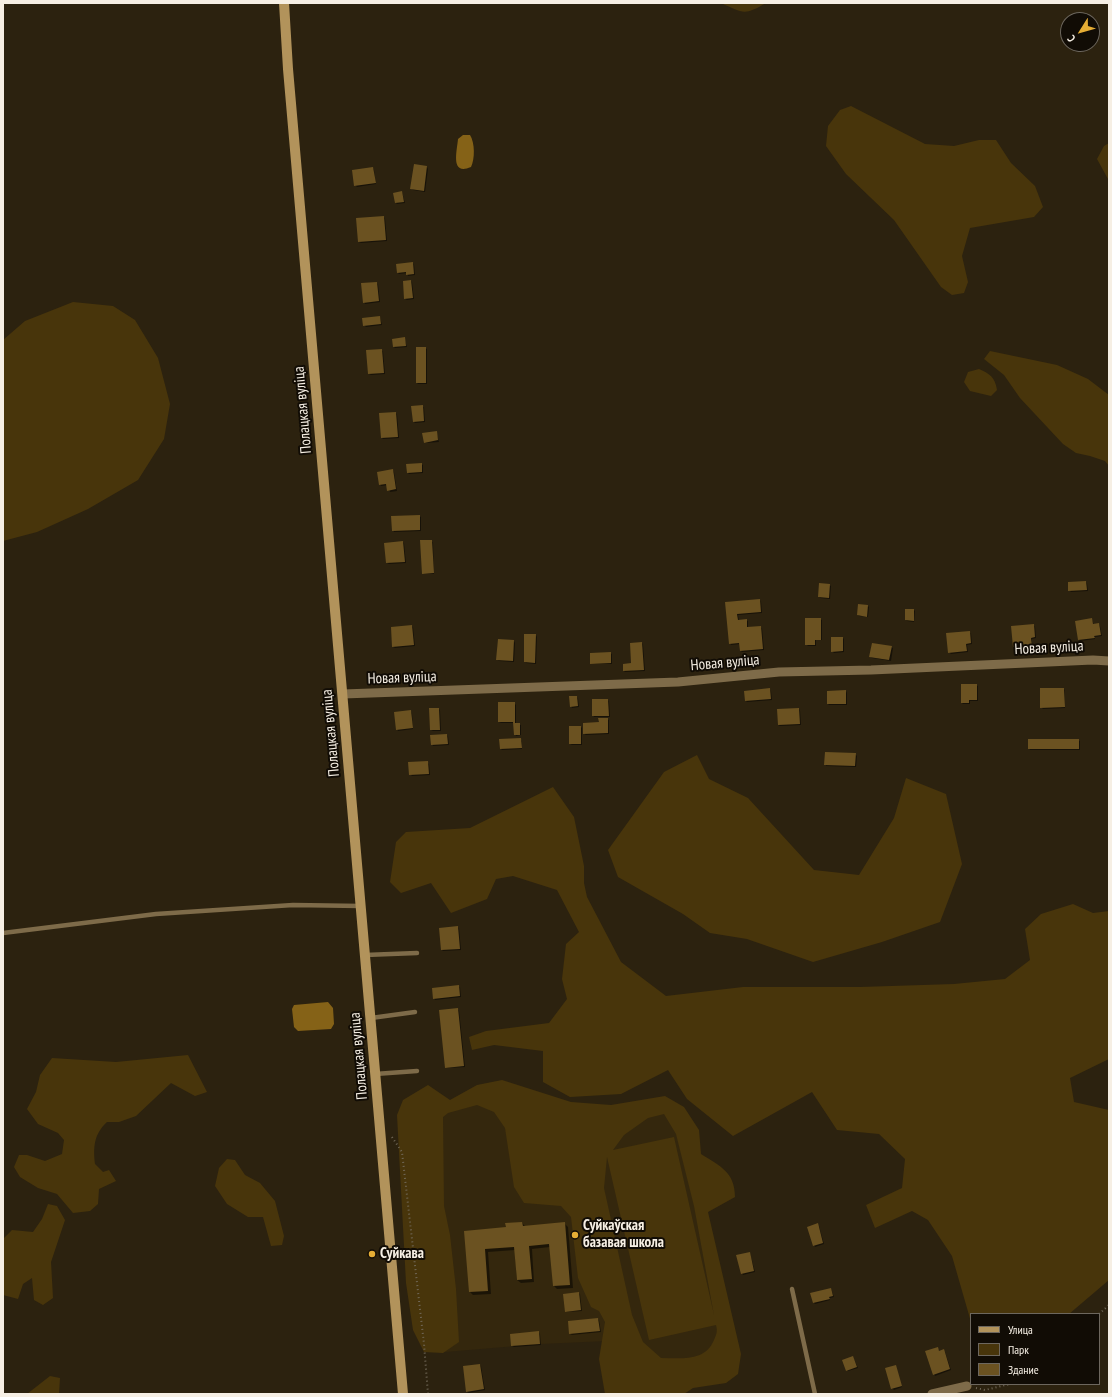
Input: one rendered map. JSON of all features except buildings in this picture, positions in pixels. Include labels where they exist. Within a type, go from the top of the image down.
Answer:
[{"type":"main road","name":"Полацкая вуліца","points":[[284,3],[288,69],[403,1394]]},
{"type":"street","name":"Новая вуліца","points":[[343,694],[678,682],[780,672],[871,670],[1093,660],[1109,661]]},
{"type":"street","points":[[932,1394],[967,1386]]},
{"type":"lane","points":[[3,933],[156,914],[293,905],[361,906]]},
{"type":"lane","points":[[365,955],[417,953]]},
{"type":"lane","points":[[371,1018],[415,1012]]},
{"type":"lane","points":[[376,1074],[417,1071]]},
{"type":"lane","points":[[792,1289],[815,1394]]},
{"type":"path","points":[[392,1130],[392,1138],[402,1152],[424,1344],[428,1394]]},
{"type":"path","points":[[1100,1313],[1109,1305]]},
{"type":"path","points":[[967,1386],[985,1390],[1006,1385]]},
{"type":"shaded area","points":[[463,135],[470,135],[473,142],[474,151],[471,167],[464,169],[457,165],[456,161],[458,139]]},
{"type":"shaded area","points":[[328,1002],[333,1008],[334,1024],[331,1029],[298,1031],[294,1027],[292,1009],[294,1005]]},
{"type":"shaded area","name":"Суйкаўская базавая школа","points":[[511,1093],[514,1114],[679,1104],[737,1363],[637,1380],[628,1340],[540,1344],[445,1352],[438,1103]]},
{"type":"green space","points":[[721,3],[766,3],[753,10],[744,12]]},
{"type":"green space","points":[[851,106],[925,144],[954,146],[979,140],[996,140],[1011,163],[1035,186],[1043,207],[1034,217],[970,228],[962,256],[968,282],[964,293],[952,295],[941,287],[894,220],[846,174],[826,146],[828,126],[840,110]]},
{"type":"green space","points":[[1109,143],[1109,180],[1097,159],[1104,146]]},
{"type":"green space","points":[[73,302],[113,306],[135,320],[158,358],[170,404],[164,439],[138,480],[88,509],[37,532],[3,541],[3,340],[25,321]]},
{"type":"green space","points":[[990,351],[1057,365],[1088,379],[1109,395],[1109,466],[1105,461],[1076,453],[1063,444],[1020,398],[1004,375],[984,359]]},
{"type":"green space","points":[[979,369],[989,374],[995,382],[997,390],[991,396],[970,391],[964,382],[968,372]]},
{"type":"green space","points":[[697,755],[709,779],[748,798],[814,870],[859,875],[894,818],[906,778],[946,794],[962,864],[940,922],[882,942],[813,962],[747,939],[710,933],[683,914],[618,877],[608,850],[664,772]]},
{"type":"green space","points":[[553,787],[574,817],[584,866],[584,883],[587,897],[621,962],[666,996],[743,987],[860,987],[954,984],[1005,979],[1030,960],[1025,929],[1041,914],[1073,904],[1093,913],[1109,911],[1109,1059],[1070,1078],[1074,1102],[1109,1110],[1109,1280],[1070,1313],[970,1313],[970,1319],[952,1256],[928,1220],[912,1211],[875,1228],[866,1205],[902,1188],[905,1159],[879,1134],[837,1130],[812,1092],[733,1136],[687,1099],[668,1070],[621,1094],[570,1097],[543,1082],[543,1051],[494,1045],[472,1050],[469,1037],[486,1031],[549,1023],[567,999],[562,979],[566,944],[579,932],[557,890],[513,876],[496,879],[487,899],[451,913],[431,883],[401,893],[390,882],[396,842],[406,832],[470,828]]},
{"type":"green space","points":[[188,1055],[207,1092],[195,1096],[171,1083],[136,1116],[119,1122],[107,1122],[99,1131],[95,1141],[95,1164],[103,1172],[109,1170],[116,1181],[99,1189],[98,1204],[90,1211],[73,1213],[57,1194],[38,1188],[20,1177],[14,1167],[19,1155],[27,1155],[45,1161],[62,1154],[64,1140],[58,1133],[38,1124],[27,1109],[36,1092],[40,1075],[52,1058],[116,1062]]},
{"type":"green space","points":[[502,1080],[571,1102],[611,1105],[665,1096],[684,1107],[699,1130],[701,1154],[725,1171],[732,1181],[734,1188],[735,1197],[708,1212],[741,1354],[738,1374],[726,1383],[693,1388],[684,1394],[605,1394],[599,1359],[605,1322],[599,1311],[591,1307],[578,1278],[571,1217],[561,1206],[524,1203],[514,1187],[505,1128],[494,1112],[477,1105],[448,1113],[443,1117],[444,1206],[450,1235],[456,1289],[459,1342],[443,1353],[424,1352],[413,1330],[406,1283],[397,1115],[403,1100],[428,1085],[450,1100],[477,1085]],"holes":[[[664,1114],[676,1134],[694,1206],[714,1315],[674,1137],[613,1150],[624,1135],[648,1118]],[[607,1157],[649,1340],[716,1325],[717,1330],[714,1340],[710,1347],[699,1355],[684,1358],[661,1358],[643,1342],[632,1315],[604,1188]]]},
{"type":"green space","points":[[227,1159],[235,1160],[245,1175],[260,1183],[275,1201],[284,1236],[282,1245],[271,1246],[263,1217],[248,1217],[227,1204],[215,1186],[219,1168]]},
{"type":"green space","points":[[48,1204],[57,1206],[65,1220],[51,1262],[53,1298],[43,1305],[34,1300],[32,1278],[23,1284],[18,1299],[3,1295],[3,1239],[12,1230],[33,1232],[42,1219]]},
{"type":"green space","points":[[50,1376],[60,1378],[59,1394],[27,1394]]},
{"type":"place","name":"Суйкаўская базавая школа","points":[[575,1235]]},
{"type":"place","name":"Суйкава","points":[[372,1254]]}]
